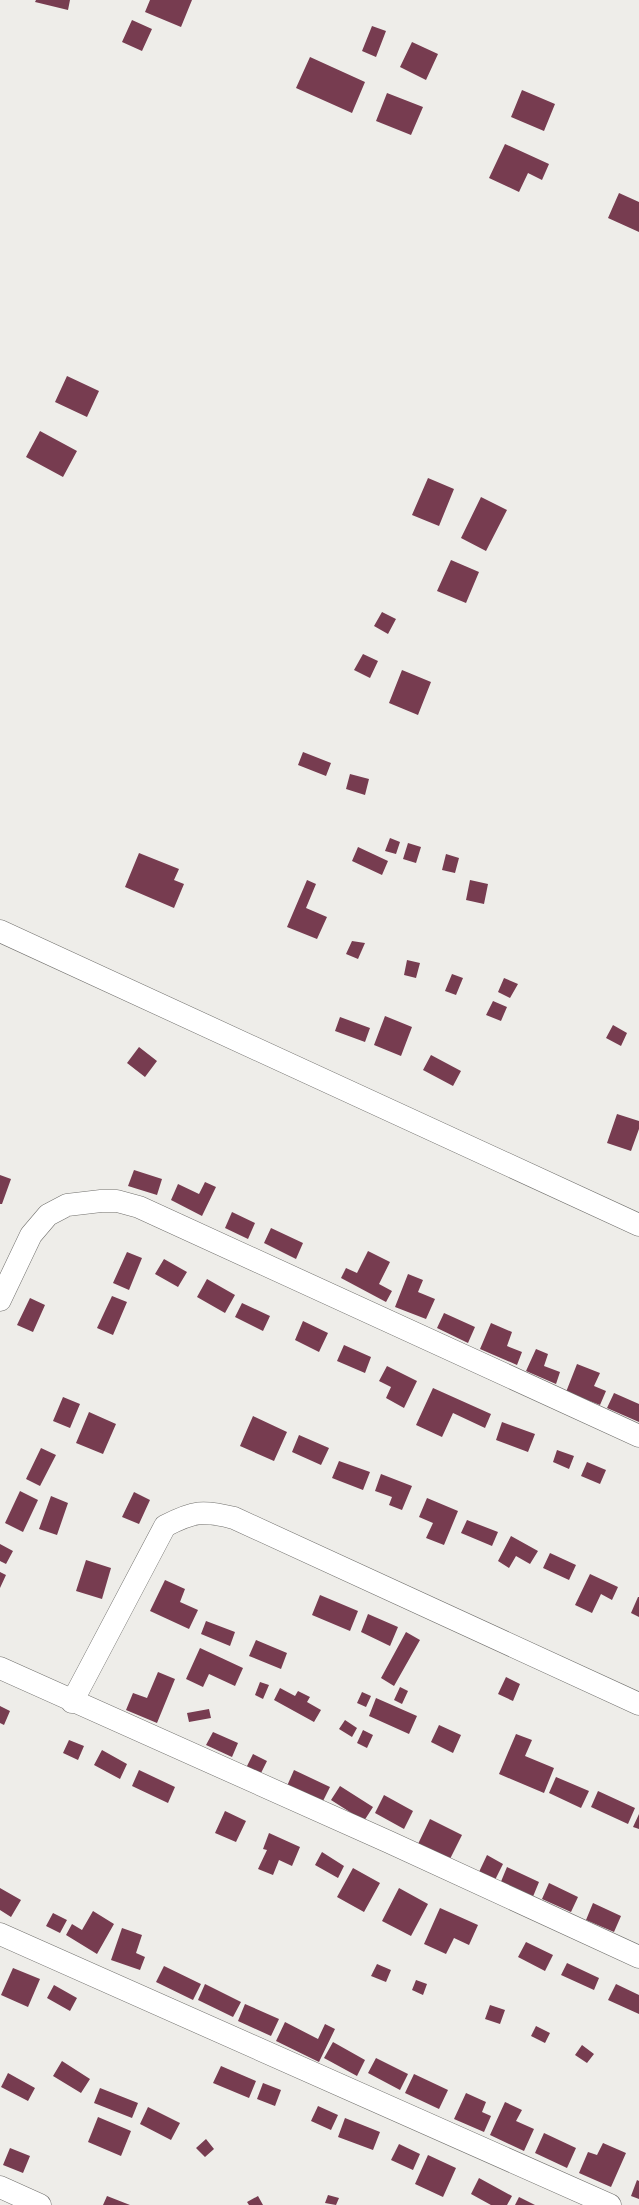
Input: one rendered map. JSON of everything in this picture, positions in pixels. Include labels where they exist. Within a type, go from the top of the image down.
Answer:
[{"type":"street","points":[[0,932],[639,1225]]},
{"type":"street","points":[[0,1300],[31,1235],[48,1215],[67,1205],[117,1201],[139,1207],[639,1436]]},
{"type":"street","points":[[72,1702],[166,1526],[184,1516],[209,1512],[234,1518],[639,1704]]},
{"type":"street","points":[[0,1668],[72,1702],[389,1842],[639,1957]]},
{"type":"street","points":[[0,1934],[610,2205]]},
{"type":"street","points":[[0,2187],[40,2205]]},
{"type":"building","points":[[36,0],[70,0],[68,10],[35,2]]},
{"type":"building","points":[[150,0],[192,0],[181,27],[145,12]]},
{"type":"building","points":[[132,20],[152,29],[142,51],[122,42]]},
{"type":"building","points":[[372,26],[386,31],[376,57],[362,51]]},
{"type":"building","points":[[412,42],[438,54],[426,80],[400,67]]},
{"type":"building","points":[[310,57],[365,82],[352,113],[296,88]]},
{"type":"building","points":[[522,90],[555,104],[544,131],[511,117]]},
{"type":"building","points":[[387,93],[423,107],[411,135],[376,121]]},
{"type":"building","points":[[505,144],[549,164],[542,180],[528,173],[519,192],[489,178]]},
{"type":"building","points":[[619,193],[639,202],[639,232],[608,218]]},
{"type":"building","points":[[67,376],[99,391],[87,417],[55,402]]},
{"type":"building","points":[[40,431],[77,451],[63,477],[26,457]]},
{"type":"building","points":[[428,478],[454,489],[439,526],[412,515]]},
{"type":"building","points":[[481,497],[507,510],[486,551],[461,538]]},
{"type":"building","points":[[451,560],[479,572],[466,603],[437,591]]},
{"type":"building","points":[[382,612],[396,619],[388,634],[374,626]]},
{"type":"building","points":[[363,654],[378,661],[370,678],[354,670]]},
{"type":"building","points":[[402,670],[431,682],[418,715],[389,703]]},
{"type":"building","points":[[303,752],[331,763],[326,776],[298,765]]},
{"type":"building","points":[[350,774],[369,779],[365,795],[346,789]]},
{"type":"building","points":[[390,838],[400,842],[396,854],[385,851]]},
{"type":"building","points":[[408,843],[421,847],[416,863],[403,859]]},
{"type":"building","points":[[358,847],[388,861],[382,875],[352,861]]},
{"type":"building","points":[[139,853],[179,869],[174,880],[184,884],[174,908],[125,887]]},
{"type":"building","points":[[446,854],[459,858],[455,873],[442,870]]},
{"type":"building","points":[[307,880],[316,884],[306,908],[327,917],[317,939],[287,927]]},
{"type":"building","points":[[470,880],[488,884],[484,904],[466,900]]},
{"type":"building","points":[[352,941],[365,943],[358,959],[346,954]]},
{"type":"building","points":[[407,960],[420,963],[416,978],[404,975]]},
{"type":"building","points":[[452,974],[463,978],[456,995],[445,991]]},
{"type":"building","points":[[504,978],[518,984],[510,998],[498,992]]},
{"type":"building","points":[[493,1001],[507,1007],[501,1021],[486,1015]]},
{"type":"building","points":[[385,1016],[412,1027],[401,1056],[374,1045]]},
{"type":"building","points":[[340,1017],[370,1028],[365,1042],[335,1031]]},
{"type":"building","points":[[613,1025],[627,1033],[621,1046],[606,1038]]},
{"type":"building","points":[[139,1047],[157,1061],[145,1077],[127,1063]]},
{"type":"building","points":[[431,1055],[461,1071],[453,1086],[423,1070]]},
{"type":"building","points":[[617,1114],[639,1121],[639,1129],[631,1151],[607,1143]]},
{"type":"building","points":[[134,1170],[162,1179],[157,1195],[128,1186]]},
{"type":"building","points":[[0,1175],[11,1179],[2,1204],[0,1204]]},
{"type":"building","points":[[205,1182],[216,1187],[202,1216],[171,1200],[178,1184],[199,1194]]},
{"type":"building","points":[[232,1212],[255,1223],[248,1239],[225,1228]]},
{"type":"building","points":[[271,1228],[303,1243],[296,1259],[264,1243]]},
{"type":"building","points":[[368,1251],[390,1262],[379,1284],[392,1291],[386,1302],[341,1278],[346,1268],[357,1273]]},
{"type":"building","points":[[127,1252],[142,1258],[129,1290],[113,1283]]},
{"type":"building","points":[[164,1259],[187,1272],[178,1287],[155,1274]]},
{"type":"building","points":[[408,1274],[423,1280],[418,1292],[435,1299],[426,1319],[395,1307]]},
{"type":"building","points":[[207,1279],[235,1295],[225,1313],[197,1297]]},
{"type":"building","points":[[112,1296],[127,1302],[113,1335],[97,1328]]},
{"type":"building","points":[[30,1298],[45,1305],[33,1332],[17,1325]]},
{"type":"building","points":[[242,1303],[270,1316],[263,1331],[235,1317]]},
{"type":"building","points":[[444,1313],[475,1327],[468,1343],[437,1328]]},
{"type":"building","points":[[303,1321],[328,1333],[319,1352],[295,1340]]},
{"type":"building","points":[[491,1323],[512,1332],[507,1346],[522,1352],[517,1365],[480,1349]]},
{"type":"building","points":[[344,1345],[371,1357],[365,1373],[337,1361]]},
{"type":"building","points":[[536,1349],[548,1354],[544,1366],[560,1372],[556,1384],[526,1371]]},
{"type":"building","points":[[577,1364],[600,1373],[594,1386],[606,1391],[600,1405],[566,1392]]},
{"type":"building","points":[[387,1366],[417,1381],[404,1408],[386,1398],[391,1387],[379,1381]]},
{"type":"building","points":[[433,1388],[491,1414],[485,1428],[453,1413],[442,1437],[416,1425]]},
{"type":"building","points":[[614,1393],[639,1404],[639,1422],[607,1408]]},
{"type":"building","points":[[63,1397],[80,1404],[70,1428],[53,1421]]},
{"type":"building","points":[[89,1412],[116,1424],[103,1454],[76,1443]]},
{"type":"building","points":[[253,1416],[287,1432],[274,1461],[240,1446]]},
{"type":"building","points":[[502,1422],[535,1434],[528,1452],[496,1440]]},
{"type":"building","points":[[299,1435],[329,1448],[321,1465],[292,1452]]},
{"type":"building","points":[[41,1448],[56,1455],[40,1486],[26,1479]]},
{"type":"building","points":[[557,1450],[574,1456],[569,1469],[553,1462]]},
{"type":"building","points":[[339,1461],[370,1472],[363,1490],[332,1478]]},
{"type":"building","points":[[587,1462],[606,1470],[600,1484],[581,1476]]},
{"type":"building","points":[[381,1474],[412,1486],[402,1510],[389,1505],[392,1497],[375,1491]]},
{"type":"building","points":[[20,1491],[38,1500],[23,1532],[5,1523]]},
{"type":"building","points":[[134,1492],[150,1500],[139,1524],[122,1517]]},
{"type":"building","points":[[51,1496],[68,1503],[57,1535],[39,1529]]},
{"type":"building","points":[[427,1498],[458,1511],[444,1545],[426,1538],[433,1523],[419,1517]]},
{"type":"building","points":[[467,1520],[498,1532],[492,1546],[461,1533]]},
{"type":"building","points":[[511,1536],[538,1551],[530,1564],[516,1556],[509,1568],[498,1561]]},
{"type":"building","points":[[0,1544],[13,1551],[6,1564],[0,1561]]},
{"type":"building","points":[[550,1553],[576,1565],[569,1580],[543,1568]]},
{"type":"building","points":[[86,1560],[111,1568],[102,1599],[76,1591]]},
{"type":"building","points":[[0,1572],[6,1575],[0,1588]]},
{"type":"building","points":[[590,1574],[618,1587],[612,1600],[601,1594],[592,1613],[575,1605]]},
{"type":"building","points":[[165,1580],[185,1589],[180,1602],[198,1610],[189,1629],[150,1611]]},
{"type":"building","points":[[320,1595],[358,1611],[350,1631],[312,1615]]},
{"type":"building","points":[[639,1597],[639,1617],[631,1613]]},
{"type":"building","points":[[368,1614],[398,1627],[390,1646],[361,1632]]},
{"type":"building","points":[[206,1621],[235,1632],[230,1646],[201,1634]]},
{"type":"building","points":[[406,1632],[420,1640],[394,1686],[381,1678]]},
{"type":"building","points":[[256,1640],[287,1653],[281,1669],[249,1656]]},
{"type":"building","points":[[200,1648],[243,1668],[235,1686],[209,1674],[203,1687],[186,1679]]},
{"type":"building","points":[[158,1672],[175,1679],[157,1723],[126,1710],[133,1693],[147,1698]]},
{"type":"building","points":[[506,1677],[520,1684],[513,1701],[498,1694]]},
{"type":"building","points":[[260,1682],[269,1685],[263,1699],[255,1695]]},
{"type":"building","points":[[400,1687],[408,1691],[402,1704],[394,1700]]},
{"type":"building","points":[[280,1688],[295,1696],[298,1691],[310,1697],[307,1702],[321,1710],[314,1722],[274,1700]]},
{"type":"building","points":[[362,1692],[371,1696],[366,1707],[357,1703]]},
{"type":"building","points":[[376,1698],[417,1716],[409,1734],[369,1716]]},
{"type":"building","points":[[0,1706],[10,1711],[4,1725],[0,1723]]},
{"type":"building","points":[[209,1709],[211,1718],[189,1722],[187,1713]]},
{"type":"building","points":[[345,1720],[357,1728],[352,1737],[339,1729]]},
{"type":"building","points":[[439,1725],[461,1735],[453,1753],[431,1742]]},
{"type":"building","points":[[363,1730],[373,1735],[367,1748],[357,1743]]},
{"type":"building","points":[[213,1732],[238,1743],[232,1757],[206,1745]]},
{"type":"building","points":[[516,1734],[532,1740],[525,1756],[554,1768],[544,1793],[499,1774]]},
{"type":"building","points":[[69,1740],[84,1746],[78,1760],[63,1753]]},
{"type":"building","points":[[102,1750],[127,1764],[120,1779],[94,1765]]},
{"type":"building","points":[[253,1754],[267,1761],[260,1775],[246,1768]]},
{"type":"building","points":[[139,1770],[175,1787],[168,1803],[132,1786]]},
{"type":"building","points":[[294,1770],[330,1787],[322,1803],[287,1786]]},
{"type":"building","points":[[556,1777],[589,1791],[581,1808],[549,1793]]},
{"type":"building","points":[[340,1786],[373,1807],[364,1821],[331,1800]]},
{"type":"building","points":[[598,1791],[635,1808],[628,1824],[591,1807]]},
{"type":"building","points":[[384,1795],[413,1811],[404,1829],[375,1813]]},
{"type":"building","points":[[225,1811],[246,1821],[236,1842],[215,1833]]},
{"type":"building","points":[[639,1814],[639,1829],[633,1827]]},
{"type":"building","points":[[430,1819],[462,1835],[450,1859],[418,1844]]},
{"type":"building","points":[[269,1833],[300,1847],[292,1866],[279,1860],[273,1875],[258,1869],[267,1850],[263,1849]]},
{"type":"building","points":[[322,1852],[344,1866],[338,1878],[315,1865]]},
{"type":"building","points":[[487,1855],[503,1864],[495,1880],[479,1872]]},
{"type":"building","points":[[507,1867],[539,1882],[532,1899],[500,1884]]},
{"type":"building","points":[[353,1868],[380,1883],[364,1912],[337,1897]]},
{"type":"building","points":[[549,1883],[578,1897],[571,1912],[542,1899]]},
{"type":"building","points":[[0,1888],[21,1900],[11,1917],[0,1910]]},
{"type":"building","points":[[399,1888],[428,1904],[411,1936],[382,1921]]},
{"type":"building","points":[[593,1903],[621,1916],[614,1932],[586,1920]]},
{"type":"building","points":[[440,1908],[478,1925],[469,1945],[454,1938],[446,1954],[424,1944]]},
{"type":"building","points":[[93,1911],[114,1924],[97,1954],[66,1935],[72,1924],[82,1930]]},
{"type":"building","points":[[53,1913],[67,1920],[60,1933],[46,1926]]},
{"type":"building","points":[[122,1928],[142,1935],[136,1953],[145,1957],[140,1970],[111,1960]]},
{"type":"building","points":[[526,1942],[553,1955],[545,1971],[518,1957]]},
{"type":"building","points":[[567,1963],[599,1978],[594,1990],[561,1975]]},
{"type":"building","points":[[377,1964],[391,1970],[386,1982],[371,1976]]},
{"type":"building","points":[[164,1966],[201,1984],[193,2000],[156,1982]]},
{"type":"building","points":[[13,1968],[40,1979],[28,2007],[1,1995]]},
{"type":"building","points":[[416,1980],[427,1984],[423,1995],[412,1990]]},
{"type":"building","points":[[205,1984],[241,2002],[233,2017],[198,2000]]},
{"type":"building","points":[[616,1984],[639,1995],[639,2014],[608,2000]]},
{"type":"building","points":[[54,1985],[77,1998],[70,2011],[47,1998]]},
{"type":"building","points":[[245,2004],[279,2019],[271,2036],[238,2021]]},
{"type":"building","points":[[490,2005],[505,2010],[500,2024],[485,2019]]},
{"type":"building","points":[[285,2022],[318,2039],[325,2024],[335,2029],[319,2062],[276,2041]]},
{"type":"building","points":[[536,2026],[550,2033],[545,2043],[531,2036]]},
{"type":"building","points":[[333,2042],[365,2060],[357,2076],[324,2058]]},
{"type":"building","points":[[582,2045],[594,2054],[587,2063],[575,2055]]},
{"type":"building","points":[[376,2058],[408,2074],[400,2090],[368,2073]]},
{"type":"building","points":[[62,2061],[90,2079],[81,2093],[53,2076]]},
{"type":"building","points":[[221,2066],[256,2081],[249,2098],[213,2083]]},
{"type":"building","points":[[8,2073],[35,2088],[28,2101],[1,2087]]},
{"type":"building","points":[[414,2074],[448,2090],[439,2109],[405,2093]]},
{"type":"building","points":[[263,2083],[281,2090],[275,2106],[257,2099]]},
{"type":"building","points":[[100,2088],[138,2103],[132,2118],[94,2103]]},
{"type":"building","points":[[466,2093],[486,2102],[482,2112],[491,2116],[484,2132],[454,2119]]},
{"type":"building","points":[[505,2102],[522,2110],[516,2121],[534,2129],[524,2151],[490,2135]]},
{"type":"building","points":[[318,2106],[338,2115],[331,2130],[311,2121]]},
{"type":"building","points":[[148,2107],[180,2123],[171,2140],[140,2124]]},
{"type":"building","points":[[98,2117],[131,2131],[121,2156],[88,2142]]},
{"type":"building","points":[[345,2118],[380,2132],[373,2150],[338,2137]]},
{"type":"building","points":[[544,2133],[576,2148],[567,2168],[535,2153]]},
{"type":"building","points":[[206,2139],[214,2149],[205,2157],[196,2148]]},
{"type":"building","points":[[603,2143],[626,2153],[611,2187],[579,2173],[588,2152],[597,2155]]},
{"type":"building","points":[[399,2144],[420,2154],[413,2170],[391,2160]]},
{"type":"building","points":[[10,2148],[30,2156],[23,2173],[3,2165]]},
{"type":"building","points":[[428,2155],[456,2168],[443,2197],[415,2184]]},
{"type":"building","points":[[479,2178],[512,2196],[507,2205],[491,2205],[471,2194]]},
{"type":"building","points":[[637,2180],[639,2181],[639,2199],[631,2196]]},
{"type":"building","points":[[328,2195],[339,2198],[336,2205],[325,2203]]},
{"type":"building","points":[[107,2196],[130,2205],[103,2205]]},
{"type":"building","points":[[258,2196],[263,2205],[249,2205],[247,2202]]},
{"type":"building","points":[[519,2197],[535,2205],[515,2205]]}]
